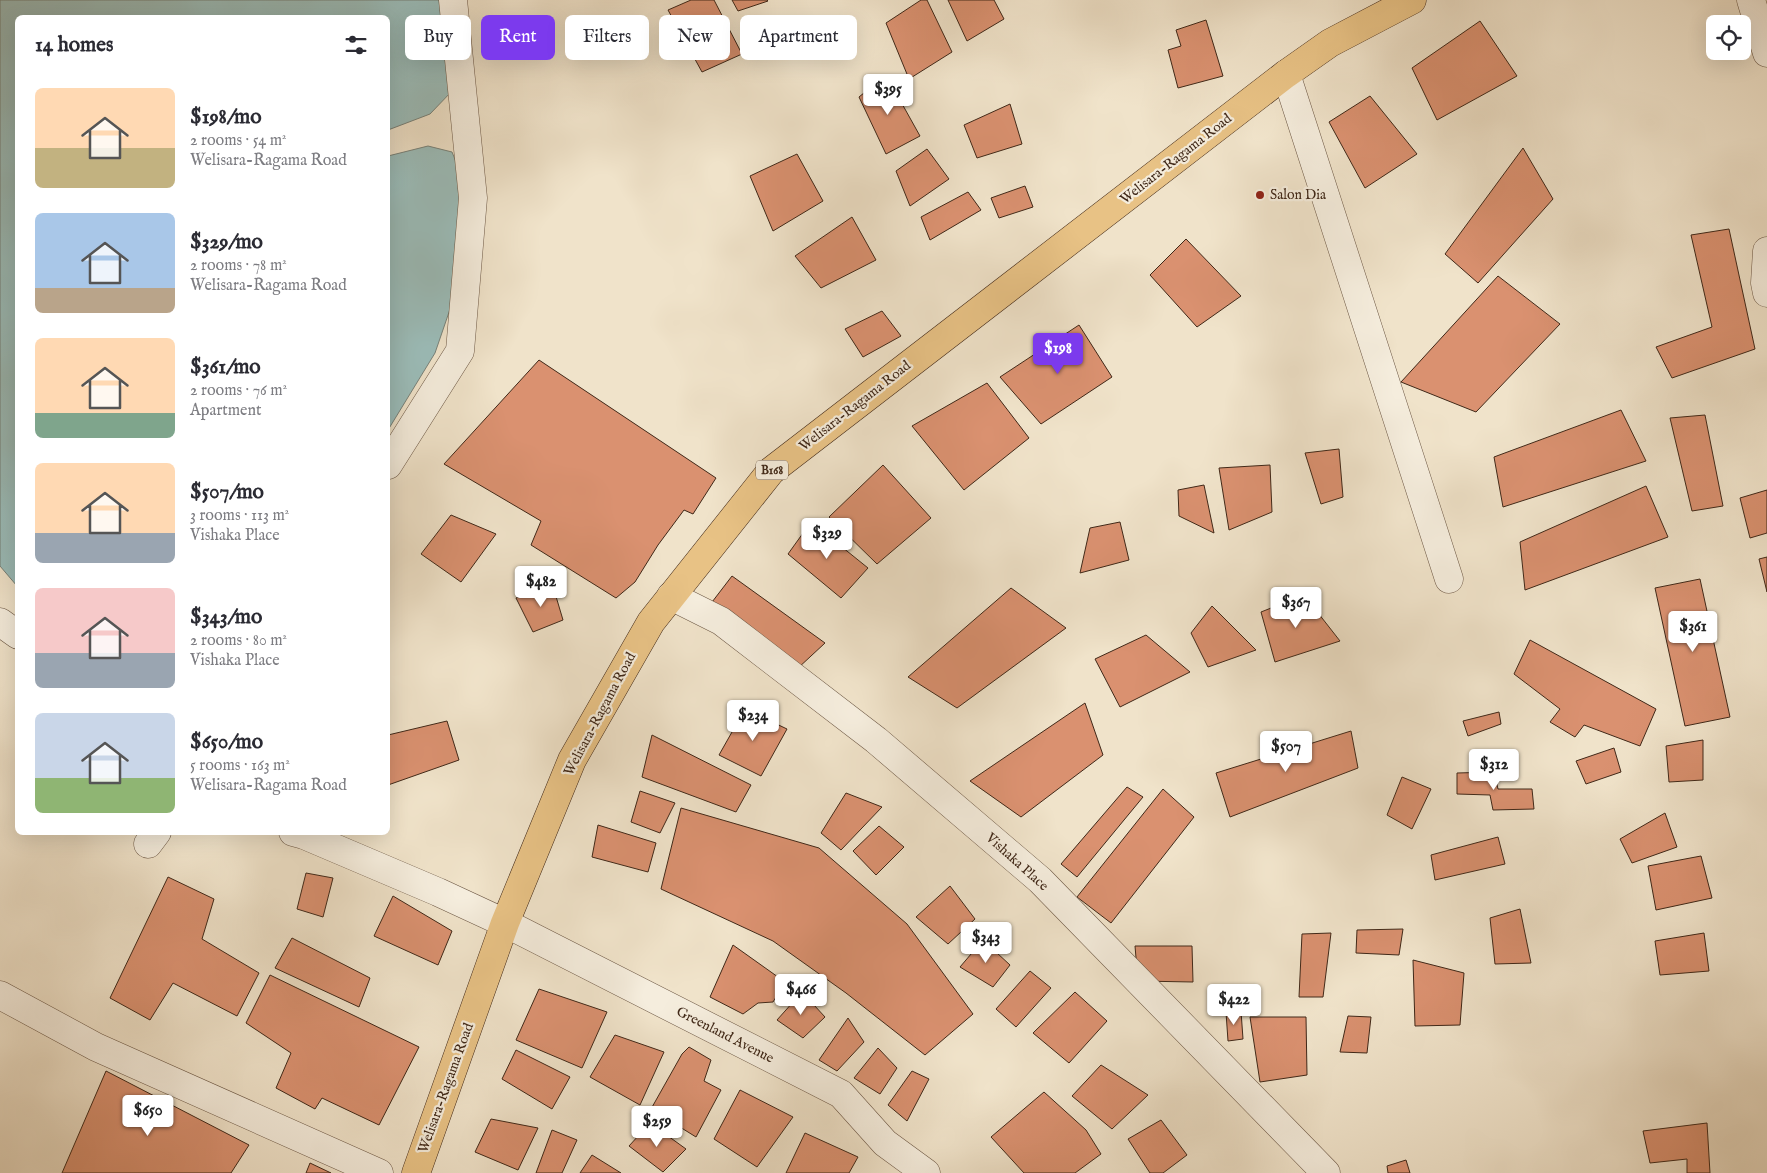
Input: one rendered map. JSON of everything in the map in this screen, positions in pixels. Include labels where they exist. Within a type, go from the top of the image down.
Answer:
[{"type":"main road","name":"Welisara-Ragama Road","points":[[416,1173],[505,923],[572,760],[651,622],[771,470],[1286,74],[1330,43],[1412,0]]},
{"type":"street","points":[[390,462],[460,351],[473,198],[453,0]]},
{"type":"street","points":[[1752,0],[1767,53]]},
{"type":"street","points":[[1286,74],[1449,579]]},
{"type":"street","points":[[1767,251],[1765,283],[1767,293]]},
{"type":"street","name":"Vishaka Place","points":[[672,596],[721,621],[868,734],[1040,880],[1326,1173]]},
{"type":"street","points":[[0,622],[15,633]]},
{"type":"street","name":"Greenland Avenue","points":[[304,835],[438,892],[505,923],[841,1094],[885,1142],[926,1173]]},
{"type":"street","points":[[0,995],[96,1047],[379,1173]]},
{"type":"water","points":[[0,0],[442,0],[444,15],[405,15],[405,60],[449,60],[452,91],[430,114],[390,129],[390,15],[15,15],[15,584],[0,566]]},
{"type":"water","points":[[428,146],[452,152],[461,174],[459,283],[435,353],[390,427],[390,156]]},
{"type":"building","points":[[691,0],[714,0],[722,15],[671,15],[668,10]]},
{"type":"building","points":[[732,0],[767,0],[768,1],[738,11]]},
{"type":"building","points":[[921,0],[927,0],[952,52],[909,79],[886,23]]},
{"type":"building","points":[[948,0],[994,0],[1004,19],[967,41]]},
{"type":"building","points":[[1206,20],[1223,76],[1178,88],[1168,50],[1181,46],[1176,30]]},
{"type":"building","points":[[1480,21],[1517,76],[1437,120],[1412,68]]},
{"type":"building","points":[[730,31],[740,50],[740,55],[730,59]]},
{"type":"building","points":[[695,60],[729,60],[702,72]]},
{"type":"building","points":[[886,75],[920,136],[886,154],[859,97]]},
{"type":"building","points":[[1370,96],[1417,154],[1365,188],[1329,122]]},
{"type":"building","points":[[1010,104],[1022,144],[977,158],[964,125]]},
{"type":"building","points":[[1523,148],[1553,199],[1478,283],[1445,254]]},
{"type":"building","points":[[927,149],[949,179],[910,206],[896,171]]},
{"type":"building","points":[[797,154],[823,201],[773,231],[750,176]]},
{"type":"building","points":[[1025,186],[1033,207],[999,218],[991,198]]},
{"type":"building","points":[[968,192],[981,210],[930,240],[921,217]]},
{"type":"building","points":[[852,217],[876,260],[821,288],[795,256]]},
{"type":"building","points":[[1729,229],[1755,349],[1672,378],[1656,347],[1712,327],[1691,235]]},
{"type":"building","points":[[1186,239],[1241,296],[1197,327],[1150,275]]},
{"type":"building","points":[[1498,276],[1560,324],[1476,412],[1401,382]]},
{"type":"building","points":[[882,311],[901,336],[863,357],[845,329]]},
{"type":"building","points":[[1079,325],[1112,377],[1041,424],[1000,377]]},
{"type":"building","points":[[539,360],[716,478],[693,514],[684,510],[658,545],[635,582],[616,598],[531,545],[541,521],[444,464]]},
{"type":"building","points":[[987,383],[1029,438],[964,490],[912,426]]},
{"type":"building","points":[[1621,410],[1646,461],[1503,507],[1494,457]]},
{"type":"building","points":[[1705,415],[1723,506],[1692,511],[1670,418]]},
{"type":"building","points":[[1339,449],[1343,497],[1321,504],[1305,453]]},
{"type":"building","points":[[883,465],[931,518],[877,564],[829,517]]},
{"type":"building","points":[[1270,465],[1272,512],[1229,530],[1219,468]]},
{"type":"building","points":[[1204,485],[1214,533],[1179,516],[1178,490]]},
{"type":"building","points":[[1646,486],[1668,537],[1525,590],[1520,542]]},
{"type":"building","points":[[1767,490],[1767,533],[1750,538],[1740,498]]},
{"type":"building","points":[[451,515],[496,534],[461,582],[421,554]]},
{"type":"building","points":[[811,522],[868,568],[841,598],[788,554]]},
{"type":"building","points":[[1120,522],[1129,560],[1080,573],[1090,528]]},
{"type":"building","points":[[1767,557],[1767,592],[1759,559]]},
{"type":"building","points":[[732,576],[825,643],[797,669],[709,606]]},
{"type":"building","points":[[1700,579],[1730,717],[1685,726],[1655,588]]},
{"type":"building","points":[[552,583],[563,620],[533,632],[516,598]]},
{"type":"building","points":[[1011,588],[1066,628],[957,708],[908,677]]},
{"type":"building","points":[[1304,595],[1340,641],[1275,662],[1261,612]]},
{"type":"building","points":[[1212,606],[1256,650],[1208,667],[1191,633]]},
{"type":"building","points":[[1146,635],[1190,672],[1120,707],[1095,659]]},
{"type":"building","points":[[1530,640],[1656,709],[1640,746],[1584,725],[1575,737],[1550,722],[1560,709],[1514,674]]},
{"type":"building","points":[[1085,703],[1103,755],[1021,817],[970,781]]},
{"type":"building","points":[[745,709],[787,729],[761,776],[719,755]]},
{"type":"building","points":[[1499,712],[1501,724],[1468,736],[1463,721]]},
{"type":"building","points":[[447,721],[459,760],[390,784],[390,735]]},
{"type":"building","points":[[1351,731],[1358,768],[1230,817],[1216,773]]},
{"type":"building","points":[[652,735],[751,785],[736,812],[642,777]]},
{"type":"building","points":[[1703,740],[1703,780],[1669,782],[1666,746]]},
{"type":"building","points":[[1614,748],[1621,772],[1586,784],[1576,761]]},
{"type":"building","points":[[1494,772],[1498,789],[1532,789],[1534,809],[1493,810],[1490,795],[1457,794],[1457,773]]},
{"type":"building","points":[[1402,777],[1431,789],[1412,829],[1387,815]]},
{"type":"building","points":[[1127,787],[1143,797],[1077,877],[1061,864]]},
{"type":"building","points":[[1163,789],[1194,817],[1111,923],[1077,897]]},
{"type":"building","points":[[640,791],[675,803],[660,833],[631,822]]},
{"type":"building","points":[[846,793],[882,807],[841,850],[821,833]]},
{"type":"building","points":[[681,808],[819,848],[907,924],[973,1014],[925,1055],[846,993],[773,941],[661,889]]},
{"type":"building","points":[[1665,813],[1677,847],[1632,863],[1620,839]]},
{"type":"building","points":[[598,825],[656,843],[648,872],[592,857]]},
{"type":"building","points":[[879,826],[904,847],[876,875],[853,851]]},
{"type":"building","points":[[1498,837],[1505,864],[1435,880],[1431,855]]},
{"type":"building","points":[[1701,856],[1712,898],[1656,910],[1648,866]]},
{"type":"building","points":[[306,873],[333,878],[323,917],[297,909]]},
{"type":"building","points":[[168,877],[214,899],[202,939],[259,973],[237,1016],[173,983],[150,1020],[110,998]]},
{"type":"building","points":[[950,886],[975,919],[948,944],[916,917]]},
{"type":"building","points":[[393,896],[452,931],[438,965],[374,936]]},
{"type":"building","points":[[1520,909],[1531,963],[1495,964],[1490,918]]},
{"type":"building","points":[[1403,929],[1399,955],[1356,953],[1357,930]]},
{"type":"building","points":[[1331,933],[1323,997],[1299,997],[1302,934]]},
{"type":"building","points":[[1704,933],[1709,971],[1660,975],[1655,941]]},
{"type":"building","points":[[292,938],[370,978],[359,1007],[275,968]]},
{"type":"building","points":[[983,940],[1010,965],[993,987],[960,967]]},
{"type":"building","points":[[733,945],[785,982],[773,1002],[758,1003],[743,1014],[710,997]]},
{"type":"building","points":[[1135,946],[1192,946],[1193,982],[1138,981]]},
{"type":"building","points":[[1413,960],[1464,973],[1460,1025],[1415,1026]]},
{"type":"building","points":[[1030,971],[1051,988],[1016,1027],[996,1009]]},
{"type":"building","points":[[270,975],[419,1047],[379,1125],[322,1098],[315,1109],[276,1088],[291,1053],[246,1023]]},
{"type":"building","points":[[539,989],[607,1012],[582,1068],[516,1040]]},
{"type":"building","points":[[802,992],[825,1017],[803,1038],[777,1020]]},
{"type":"building","points":[[1075,992],[1107,1021],[1069,1063],[1033,1033]]},
{"type":"building","points":[[1241,1011],[1243,1039],[1228,1041],[1226,1012]]},
{"type":"building","points":[[1348,1016],[1371,1017],[1367,1053],[1340,1052]]},
{"type":"building","points":[[1250,1017],[1306,1017],[1307,1075],[1260,1082]]},
{"type":"building","points":[[848,1018],[864,1042],[837,1071],[819,1060]]},
{"type":"building","points":[[615,1035],[664,1052],[640,1105],[590,1077]]},
{"type":"building","points":[[689,1047],[711,1060],[704,1081],[721,1090],[696,1137],[651,1109],[682,1054]]},
{"type":"building","points":[[878,1048],[897,1068],[880,1094],[854,1078]]},
{"type":"building","points":[[516,1050],[570,1077],[552,1109],[502,1079]]},
{"type":"building","points":[[1101,1065],[1148,1095],[1112,1129],[1072,1096]]},
{"type":"building","points":[[106,1071],[249,1145],[231,1173],[62,1173]]},
{"type":"building","points":[[912,1071],[929,1079],[907,1121],[888,1105]]},
{"type":"building","points":[[740,1090],[793,1117],[757,1167],[714,1139]]},
{"type":"building","points":[[1044,1092],[1086,1130],[1101,1154],[1075,1173],[1024,1173],[991,1137]]},
{"type":"building","points":[[491,1119],[538,1128],[518,1170],[475,1152]]},
{"type":"building","points":[[1161,1120],[1187,1155],[1163,1173],[1150,1173],[1128,1139]]},
{"type":"building","points":[[650,1123],[686,1149],[663,1172],[629,1146]]},
{"type":"building","points":[[1707,1123],[1710,1173],[1687,1173],[1687,1159],[1650,1163],[1643,1131]]},
{"type":"building","points":[[552,1130],[577,1140],[562,1173],[536,1173]]},
{"type":"building","points":[[805,1133],[858,1157],[849,1173],[786,1173]]},
{"type":"building","points":[[592,1155],[621,1173],[580,1173]]},
{"type":"building","points":[[1406,1160],[1410,1173],[1388,1173],[1387,1166]]},
{"type":"building","points":[[310,1163],[331,1173],[306,1173]]},
{"type":"place","name":"Salon Dia","points":[[1260,195]]}]
